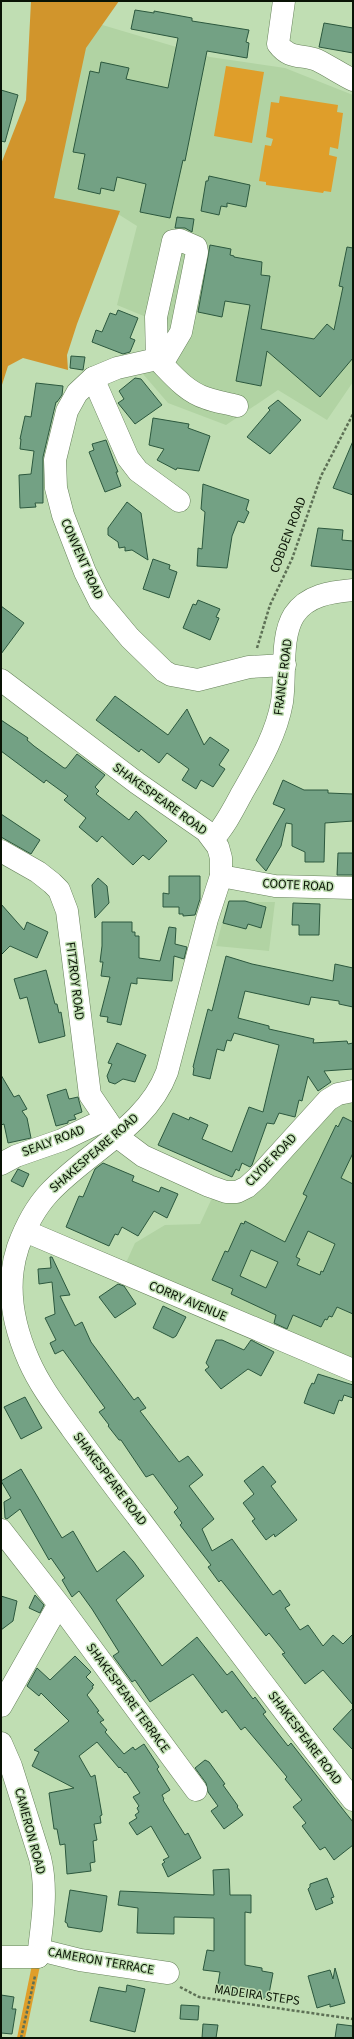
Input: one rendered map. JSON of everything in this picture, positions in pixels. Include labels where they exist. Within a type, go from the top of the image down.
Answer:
[{"type":"street","points":[[284,1],[278,44],[283,51],[290,55],[316,60],[353,80]]},
{"type":"street","name":"CONVENT ROAD","points":[[237,406],[205,398],[177,380],[160,361],[117,368],[93,378],[77,393],[67,411],[55,460],[54,474],[62,515],[85,572],[100,602],[146,655],[164,671],[171,675],[198,680],[249,667],[285,666]]},
{"type":"street","points":[[93,378],[128,458],[138,470],[179,501]]},
{"type":"street","name":"FRANCE ROAD","points":[[214,839],[225,824],[266,752],[272,736],[282,700],[288,629],[294,616],[302,605],[315,597],[353,590]]},
{"type":"street","name":"SHAKESPEARE ROAD","points":[[1,680],[136,783],[206,830],[214,839],[221,858],[220,876],[163,1082],[150,1104],[112,1127],[67,1176],[47,1195],[32,1217],[25,1231],[13,1268],[11,1296],[14,1318],[20,1342],[41,1385],[104,1473],[353,1800]]},
{"type":"street","name":"FITZROY ROAD","points":[[1,851],[38,872],[59,890],[67,911],[90,1095],[112,1127]]},
{"type":"street","name":"COOTE ROAD","points":[[220,876],[275,886],[353,888]]},
{"type":"street","name":"CLYDE ROAD","points":[[112,1127],[130,1147],[143,1156],[209,1186],[226,1192],[237,1192],[247,1187],[257,1178],[328,1100],[338,1094],[353,1091]]},
{"type":"street","name":"SEALY ROAD","points":[[1,1164],[16,1156],[62,1140],[112,1127]]},
{"type":"street","name":"CORRY AVENUE","points":[[25,1231],[353,1370]]},
{"type":"street","name":"SHAKESPEARE TERRACE","points":[[1,1530],[61,1606],[196,1790]]},
{"type":"street","points":[[2,1700],[56,1611],[61,1606]]},
{"type":"street","name":"CAMERON ROAD","points":[[1,1744],[11,1766],[43,1868],[44,1902],[39,1954]]},
{"type":"street","points":[[1,1957],[39,1954]]},
{"type":"street","name":"CAMERON TERRACE","points":[[39,1954],[168,1973]]},
{"type":"path","name":"COBDEN ROAD","points":[[249,667],[261,640],[270,605],[292,559],[321,476],[353,414]]},
{"type":"path","points":[[22,2038],[39,1954]]},
{"type":"path","name":"MADEIRA STEPS","points":[[168,1973],[182,1990],[199,1997],[353,2019]]},
{"type":"shaded area","points":[[31,1],[119,1],[86,48],[54,198],[120,211],[77,324],[67,355],[68,370],[23,358],[8,366],[1,388],[1,164],[26,100]]},
{"type":"shaded area","points":[[89,21],[210,57],[285,68],[353,95],[353,382],[327,420],[278,390],[226,425],[168,403],[143,374],[152,339],[151,319],[117,305],[137,226],[118,214],[53,199]]},
{"type":"shaded area","points":[[226,66],[264,72],[252,143],[214,136]]},
{"type":"shaded area","points":[[280,96],[338,105],[337,112],[343,113],[338,149],[330,147],[329,155],[337,157],[331,192],[324,191],[323,193],[266,185],[266,182],[259,181],[265,145],[271,146],[273,139],[266,137],[271,102],[279,103]]},
{"type":"shaded area","points":[[228,902],[275,902],[269,951],[216,946]]},
{"type":"shaded area","points":[[353,1098],[353,1365],[125,1265],[135,1243],[165,1225],[200,1224],[212,1198],[236,1202],[328,1100]]},
{"type":"shaded area","points":[[34,1955],[42,1956],[25,2038],[17,2038]]},
{"type":"building","points":[[135,10],[154,13],[154,11],[192,18],[192,21],[249,30],[246,42],[249,43],[247,58],[207,51],[185,161],[183,160],[170,218],[140,212],[146,184],[117,177],[114,191],[101,188],[100,194],[78,189],[85,154],[73,152],[90,71],[99,73],[101,62],[129,68],[126,79],[168,88],[178,38],[131,29]]},
{"type":"building","points":[[324,23],[353,28],[353,53],[319,47]]},
{"type":"building","points":[[1,90],[18,95],[5,142],[1,141]]},
{"type":"building","points":[[209,176],[250,185],[246,207],[227,203],[227,207],[221,206],[219,215],[201,211],[206,181],[208,181]]},
{"type":"building","points":[[177,217],[194,219],[192,232],[185,228],[175,228]]},
{"type":"building","points":[[210,245],[231,249],[230,255],[234,257],[262,262],[261,275],[270,276],[261,329],[314,339],[327,324],[334,330],[343,287],[339,286],[347,247],[353,248],[353,358],[320,397],[267,351],[261,386],[236,381],[250,305],[225,301],[222,317],[198,312]]},
{"type":"building","points":[[118,310],[138,318],[130,338],[135,340],[130,352],[123,354],[92,342],[96,330],[102,332],[110,313],[116,315]]},
{"type":"building","points":[[71,356],[85,357],[83,370],[70,368]]},
{"type":"building","points":[[135,378],[141,379],[162,405],[135,424],[118,403],[124,399],[119,391]]},
{"type":"building","points":[[36,383],[63,386],[62,395],[56,402],[43,457],[43,503],[35,503],[36,507],[20,508],[19,475],[31,474],[34,451],[20,449],[20,439],[25,416],[31,417]]},
{"type":"building","points":[[278,400],[301,420],[270,454],[247,437],[270,410],[268,408]]},
{"type":"building","points":[[153,418],[189,424],[188,428],[210,436],[199,471],[177,468],[176,470],[157,460],[164,449],[149,445]]},
{"type":"building","points":[[106,440],[118,472],[116,472],[121,486],[105,492],[89,452],[94,450],[92,444]]},
{"type":"building","points":[[353,441],[353,495],[333,488]]},
{"type":"building","points":[[203,484],[249,500],[246,510],[249,512],[244,523],[238,521],[232,536],[227,568],[197,566],[198,548],[202,549],[205,512],[201,509]]},
{"type":"building","points":[[127,502],[141,513],[148,560],[132,550],[125,551],[125,547],[119,548],[118,542],[108,535],[108,528]]},
{"type":"building","points":[[318,528],[343,530],[342,540],[353,541],[353,570],[311,566]]},
{"type":"building","points":[[153,559],[170,565],[169,569],[177,572],[169,598],[143,589]]},
{"type":"building","points":[[198,600],[220,609],[216,617],[219,618],[210,640],[183,628],[193,604],[196,605]]},
{"type":"building","points":[[1,606],[24,623],[1,654]]},
{"type":"building","points":[[115,696],[168,735],[187,709],[204,745],[210,737],[229,750],[219,765],[225,769],[213,787],[201,780],[196,789],[182,780],[189,769],[167,753],[159,763],[141,749],[139,752],[96,720]]},
{"type":"building","points":[[1,720],[28,738],[27,740],[34,746],[64,768],[66,768],[77,754],[105,775],[95,787],[99,791],[96,794],[129,820],[136,811],[167,841],[149,860],[143,855],[133,865],[102,836],[97,842],[79,827],[86,818],[64,800],[68,796],[46,780],[44,783],[1,751]]},
{"type":"building","points":[[283,780],[304,790],[328,790],[328,793],[353,794],[353,821],[325,823],[324,862],[305,862],[305,852],[292,846],[292,824],[286,823],[281,846],[266,871],[256,860],[285,809],[273,804]]},
{"type":"building","points":[[1,814],[40,840],[31,854],[1,837]]},
{"type":"building","points":[[338,853],[353,853],[353,875],[337,875]]},
{"type":"building","points":[[169,876],[200,876],[200,899],[195,915],[183,916],[183,914],[179,914],[179,907],[163,907],[163,893],[169,894]]},
{"type":"building","points":[[98,878],[107,886],[109,903],[95,918],[92,885]]},
{"type":"building","points":[[229,901],[245,901],[266,907],[261,928],[248,924],[246,929],[223,923]]},
{"type":"building","points":[[293,903],[320,904],[319,935],[299,935],[299,925],[292,925]]},
{"type":"building","points":[[1,904],[24,930],[27,922],[48,932],[37,958],[10,946],[1,955]]},
{"type":"building","points":[[102,922],[132,922],[132,932],[135,932],[135,936],[139,936],[139,958],[160,961],[169,927],[176,928],[175,944],[187,947],[184,959],[174,956],[172,981],[137,978],[137,984],[131,983],[121,1025],[107,1022],[108,1017],[100,1016],[110,977],[101,976],[103,962],[100,962]]},
{"type":"building","points":[[226,956],[252,964],[333,981],[335,964],[353,968],[353,1007],[339,1004],[339,1001],[311,997],[309,1005],[245,991],[238,1018],[269,1026],[269,1029],[314,1039],[313,1043],[347,1041],[348,1044],[353,1043],[353,1069],[324,1071],[331,1082],[318,1091],[308,1076],[302,1101],[299,1100],[295,1117],[279,1113],[274,1124],[267,1123],[252,1165],[250,1167],[242,1163],[239,1171],[236,1169],[232,1177],[158,1145],[173,1113],[189,1120],[190,1117],[208,1125],[202,1139],[232,1152],[249,1107],[263,1112],[279,1045],[234,1033],[231,1041],[227,1040],[224,1051],[217,1049],[210,1079],[193,1075],[193,1067],[208,1009],[212,1011]]},
{"type":"building","points":[[46,970],[55,1004],[57,1004],[59,1013],[61,1012],[65,1036],[39,1043],[27,997],[20,999],[14,979]]},
{"type":"building","points":[[117,1043],[146,1055],[135,1082],[123,1079],[115,1084],[109,1082],[107,1076],[112,1064],[108,1063]]},
{"type":"building","points":[[1,1075],[14,1097],[19,1095],[27,1109],[22,1111],[27,1118],[31,1138],[8,1143],[4,1124],[1,1125]]},
{"type":"building","points":[[66,1089],[69,1099],[78,1097],[82,1112],[74,1115],[76,1119],[56,1126],[47,1095]]},
{"type":"building","points":[[343,1117],[353,1122],[353,1153],[341,1178],[353,1184],[353,1314],[337,1307],[332,1317],[329,1316],[327,1320],[325,1319],[321,1327],[293,1315],[287,1329],[274,1323],[276,1315],[231,1294],[233,1289],[212,1280],[225,1251],[228,1252],[241,1223],[244,1224],[245,1221],[285,1242],[307,1196],[303,1194],[336,1125],[338,1127]],"holes":[[[308,1231],[335,1244],[323,1272],[321,1271],[320,1275],[297,1265],[300,1259],[296,1257]],[[251,1250],[278,1262],[266,1288],[240,1276]]]},
{"type":"building","points":[[103,1163],[134,1176],[132,1181],[159,1192],[161,1187],[178,1194],[167,1218],[154,1211],[138,1236],[122,1227],[118,1235],[115,1234],[109,1246],[66,1227],[79,1196],[83,1197],[95,1169]]},
{"type":"building","points":[[18,1169],[29,1174],[23,1187],[11,1181]]},
{"type":"building","points":[[50,1257],[52,1257],[70,1295],[60,1296],[75,1326],[82,1322],[91,1342],[134,1400],[138,1397],[146,1408],[140,1411],[179,1462],[188,1456],[203,1475],[189,1486],[214,1519],[202,1529],[212,1551],[232,1539],[273,1595],[280,1590],[290,1605],[285,1608],[300,1630],[308,1625],[323,1646],[333,1635],[343,1644],[353,1634],[353,1705],[323,1670],[305,1684],[282,1654],[285,1653],[269,1633],[266,1636],[221,1580],[219,1582],[208,1567],[211,1565],[180,1525],[182,1523],[174,1512],[178,1508],[153,1474],[146,1477],[121,1440],[119,1440],[108,1426],[109,1425],[99,1412],[105,1408],[63,1350],[55,1354],[50,1343],[56,1340],[45,1318],[55,1314],[52,1282],[39,1284],[38,1269],[51,1268]]},
{"type":"building","points":[[118,1284],[124,1286],[136,1304],[115,1318],[99,1297]]},
{"type":"building","points":[[163,1306],[186,1317],[176,1336],[173,1338],[153,1328]]},
{"type":"building","points":[[216,1340],[222,1340],[244,1350],[251,1340],[274,1352],[261,1376],[248,1369],[221,1389],[205,1370],[209,1367],[206,1363]]},
{"type":"building","points":[[318,1374],[353,1385],[353,1398],[344,1395],[342,1401],[339,1400],[334,1414],[304,1403],[309,1389],[312,1383],[314,1384]]},
{"type":"building","points":[[25,1397],[42,1428],[21,1439],[4,1407]]},
{"type":"building","points":[[263,1466],[276,1482],[271,1486],[297,1520],[275,1537],[274,1534],[266,1540],[252,1521],[255,1519],[243,1503],[254,1494],[244,1481]]},
{"type":"building","points":[[21,1469],[62,1538],[73,1531],[97,1572],[124,1551],[144,1576],[116,1600],[162,1666],[197,1637],[227,1675],[232,1671],[253,1699],[255,1697],[266,1712],[263,1714],[288,1746],[291,1743],[353,1822],[353,1845],[334,1860],[325,1847],[320,1850],[302,1826],[306,1823],[293,1807],[302,1800],[285,1779],[287,1777],[245,1727],[241,1730],[226,1710],[222,1713],[193,1674],[150,1702],[135,1680],[132,1682],[113,1656],[119,1652],[92,1609],[79,1591],[72,1597],[62,1580],[65,1578],[51,1558],[49,1560],[20,1509],[7,1519],[5,1518],[4,1502],[11,1498],[1,1481]]},
{"type":"building","points":[[35,1595],[44,1605],[40,1613],[29,1608]]},
{"type":"building","points":[[1,1596],[17,1601],[13,1621],[1,1630]]},
{"type":"building","points":[[75,1656],[91,1672],[86,1677],[94,1685],[87,1695],[99,1711],[97,1712],[104,1720],[100,1722],[107,1730],[105,1732],[124,1754],[133,1747],[135,1750],[144,1744],[159,1767],[157,1769],[170,1790],[162,1795],[163,1800],[185,1835],[188,1833],[201,1858],[168,1877],[162,1864],[165,1862],[163,1860],[169,1857],[151,1826],[137,1835],[129,1823],[137,1818],[135,1815],[139,1812],[137,1808],[139,1806],[133,1797],[140,1793],[126,1772],[125,1773],[120,1767],[119,1768],[97,1742],[79,1756],[91,1777],[95,1775],[102,1815],[100,1816],[101,1823],[94,1824],[97,1840],[93,1841],[95,1862],[90,1863],[91,1871],[67,1874],[65,1844],[60,1845],[57,1829],[54,1829],[49,1793],[74,1788],[32,1766],[39,1752],[34,1750],[69,1721],[41,1693],[39,1696],[27,1686],[37,1668],[50,1680]]},
{"type":"building","points":[[353,1708],[353,1750],[333,1729]]},
{"type":"building","points":[[205,1760],[209,1762],[225,1784],[223,1785],[243,1815],[224,1829],[211,1811],[218,1806],[208,1792],[206,1783],[195,1768]]},
{"type":"building","points":[[229,1869],[230,1895],[251,1895],[251,1913],[245,1912],[245,1965],[262,1968],[262,1971],[273,1973],[268,1999],[217,1989],[220,1972],[203,1970],[207,1950],[214,1951],[214,1918],[174,1917],[174,1934],[137,1933],[138,1908],[118,1905],[120,1891],[214,1895],[213,1870]]},
{"type":"building","points":[[327,1878],[334,1897],[331,1898],[333,1903],[316,1910],[308,1889],[310,1884]]},
{"type":"building","points":[[70,1890],[107,1896],[102,1931],[100,1932],[68,1927],[67,1923],[65,1922]]},
{"type":"building","points":[[335,1968],[345,2003],[330,2007],[330,2004],[317,2008],[308,1976],[330,1970],[333,1979]]},
{"type":"building","points":[[127,1985],[145,1989],[135,2032],[90,2021],[99,1987],[126,1992]]},
{"type":"building","points":[[1,1995],[14,1997],[12,2009],[16,2009],[12,2034],[1,2033]]},
{"type":"building","points":[[181,2005],[199,2006],[198,2020],[180,2019]]},
{"type":"building","points":[[203,2024],[218,2025],[216,2038],[202,2038]]},
{"type":"building","points":[[337,2024],[353,2026],[353,2038],[335,2038]]}]
